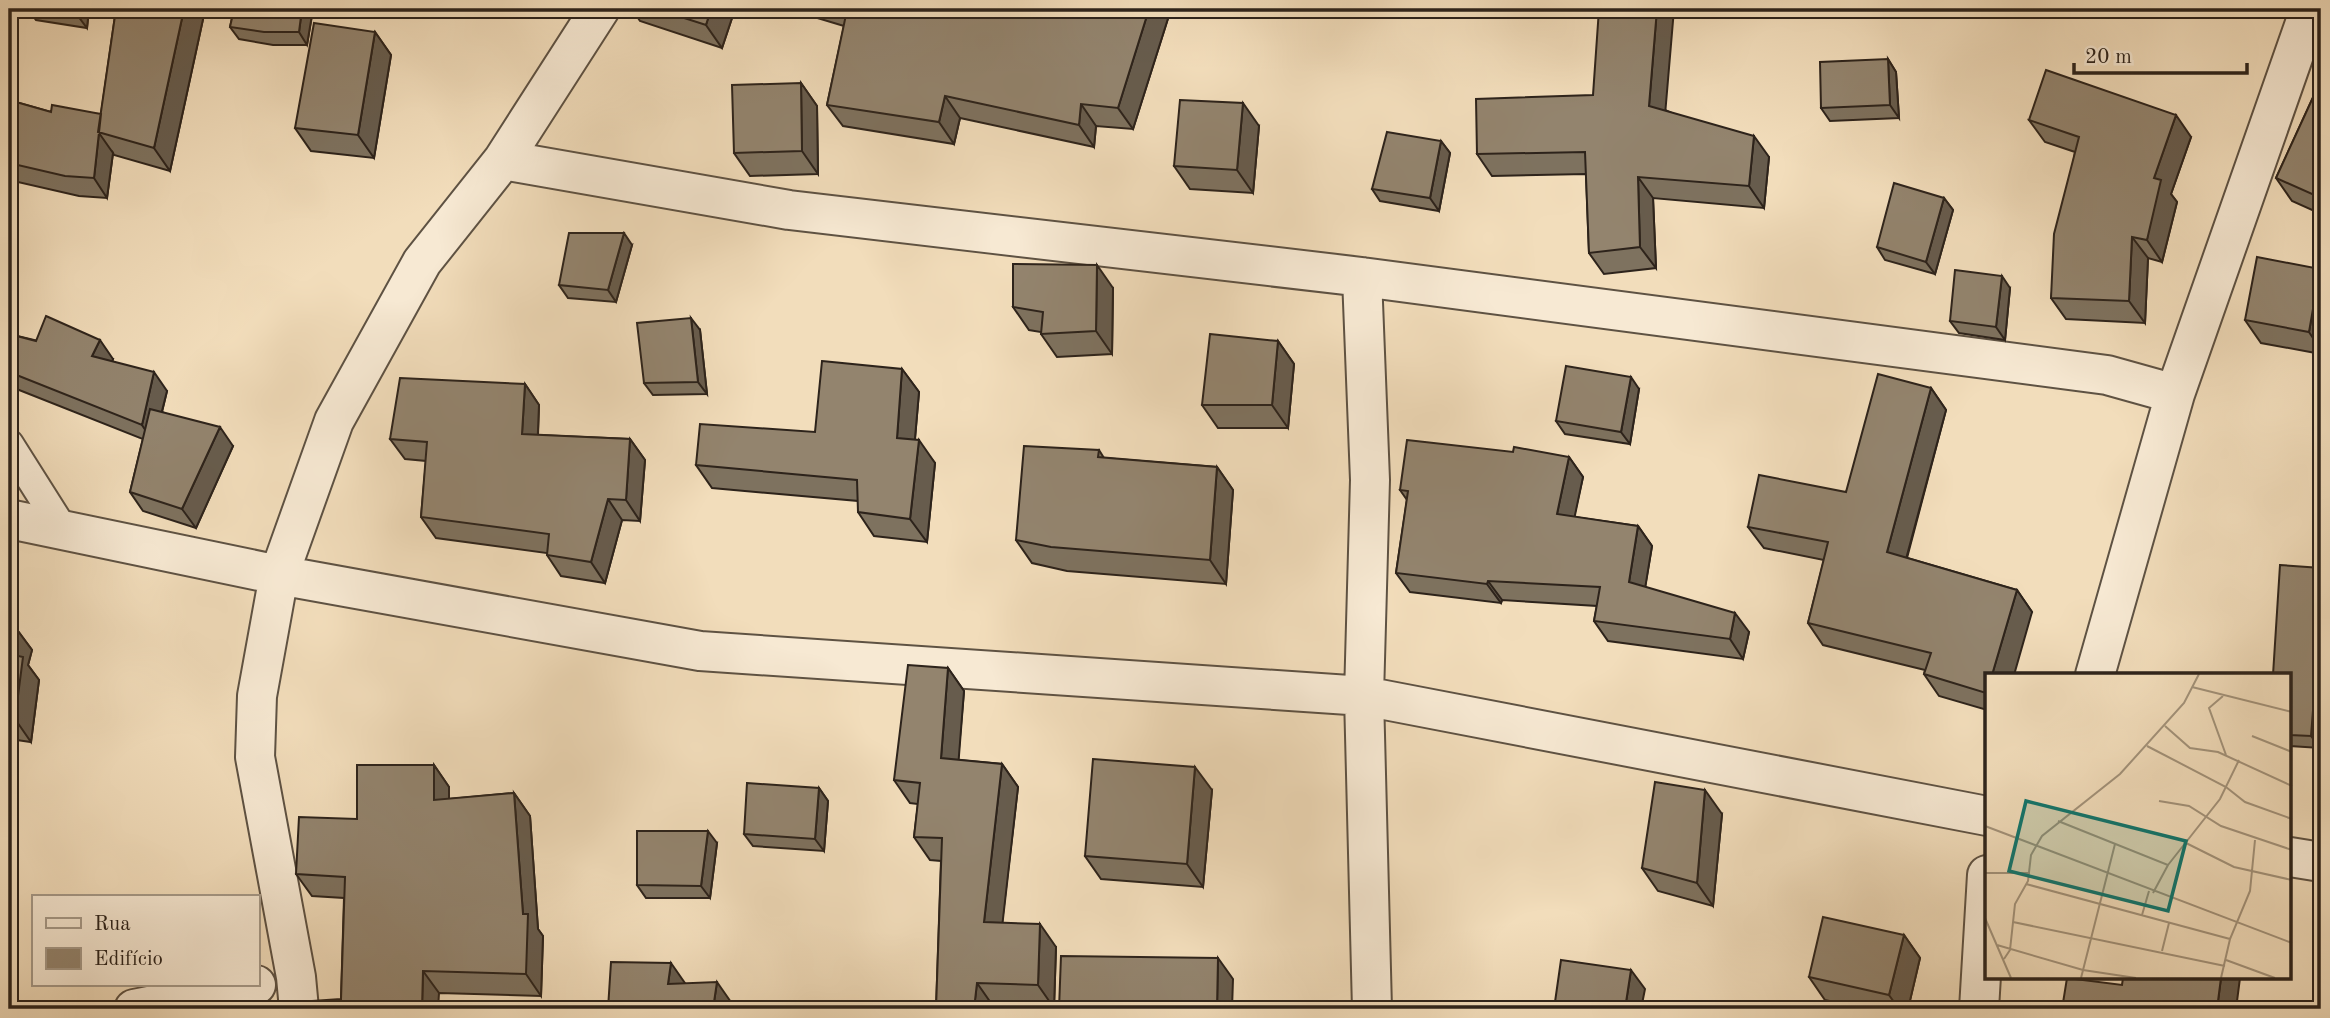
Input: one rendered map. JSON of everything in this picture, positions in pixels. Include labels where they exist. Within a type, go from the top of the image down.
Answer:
[{"type":"street","points":[[259,985],[297,993],[255,757],[257,696],[279,575],[334,421],[422,262],[503,160],[600,9]]},
{"type":"street","points":[[2096,673],[2175,394],[2313,12]]},
{"type":"street","points":[[503,160],[789,210],[1362,277],[2107,375],[2175,394]]},
{"type":"street","points":[[1362,277],[1370,480],[1364,696],[1372,1009]]},
{"type":"street","points":[[9,519],[279,575],[700,651],[1364,696],[1985,816]]},
{"type":"street","points":[[2292,858],[2321,862]]},
{"type":"street","points":[[1979,1009],[1985,908]]},
{"type":"street","points":[[134,1009],[252,986]]},
{"type":"lane","points":[[9,444],[64,531]]},
{"type":"building","points":[[31,9],[79,9],[78,16]]},
{"type":"building","points":[[116,9],[184,9],[154,148],[98,132]]},
{"type":"building","points":[[234,9],[302,9],[299,32],[264,32],[230,27]]},
{"type":"building","points":[[656,9],[711,9],[706,25]]},
{"type":"building","points":[[843,9],[1149,9],[1118,108],[1081,104],[1079,125],[945,96],[939,122],[827,105],[847,10]]},
{"type":"building","points":[[1599,9],[1657,9],[1649,106],[1754,136],[1749,186],[1638,177],[1640,247],[1589,253],[1585,152],[1477,154],[1476,99],[1593,95]]},
{"type":"building","points":[[314,23],[375,32],[358,135],[295,128]]},
{"type":"building","points":[[1888,59],[1890,105],[1821,108],[1820,62]]},
{"type":"building","points":[[2046,70],[2176,115],[2154,178],[2161,180],[2147,240],[2132,237],[2129,301],[2051,298],[2054,234],[2079,137],[2029,120]]},
{"type":"building","points":[[2321,80],[2321,198],[2276,178]]},
{"type":"building","points":[[801,83],[802,151],[734,153],[732,85]]},
{"type":"building","points":[[9,100],[51,112],[52,105],[101,114],[94,178],[65,176],[9,163]]},
{"type":"building","points":[[1180,100],[1243,103],[1237,170],[1174,166]]},
{"type":"building","points":[[1387,132],[1441,141],[1430,198],[1372,189]]},
{"type":"building","points":[[1894,183],[1944,198],[1926,262],[1877,247]]},
{"type":"building","points":[[569,233],[624,233],[608,290],[559,285]]},
{"type":"building","points":[[2257,257],[2320,269],[2309,332],[2245,320]]},
{"type":"building","points":[[1013,264],[1097,265],[1096,331],[1041,334],[1043,312],[1013,307]]},
{"type":"building","points":[[1955,270],[2002,276],[1996,327],[1950,321]]},
{"type":"building","points":[[46,316],[100,340],[92,356],[154,372],[142,425],[9,372],[9,334],[36,341]]},
{"type":"building","points":[[691,318],[698,382],[644,383],[637,323]]},
{"type":"building","points":[[1210,334],[1278,341],[1272,405],[1202,405]]},
{"type":"building","points":[[822,361],[902,369],[897,438],[919,440],[910,519],[858,512],[857,480],[696,465],[700,424],[815,432]]},
{"type":"building","points":[[1566,366],[1631,377],[1621,432],[1556,421]]},
{"type":"building","points":[[1878,374],[1931,388],[1887,552],[2017,590],[1993,673],[1985,673],[1985,693],[1924,674],[1931,653],[1808,623],[1828,542],[1748,527],[1759,475],[1846,492]]},
{"type":"building","points":[[400,378],[525,384],[522,434],[630,439],[626,500],[608,499],[591,562],[547,555],[549,534],[421,517],[427,442],[390,439]]},
{"type":"building","points":[[150,409],[220,427],[182,509],[130,492]]},
{"type":"building","points":[[1407,440],[1513,452],[1514,447],[1569,457],[1557,514],[1638,526],[1629,582],[1735,613],[1730,639],[1594,621],[1600,587],[1488,581],[1487,584],[1396,573],[1408,491],[1400,490]]},
{"type":"building","points":[[1024,446],[1099,450],[1098,457],[1217,467],[1210,560],[1051,547],[1016,540]]},
{"type":"building","points":[[2280,565],[2321,568],[2321,608],[2311,736],[2292,735],[2292,673],[2273,673]]},
{"type":"building","points":[[9,626],[15,627],[9,654]]},
{"type":"building","points":[[9,654],[23,657],[15,719],[9,718]]},
{"type":"building","points":[[908,665],[948,668],[941,758],[1002,764],[984,922],[1040,924],[1038,985],[977,983],[974,1009],[936,1009],[942,838],[914,837],[920,783],[894,780]]},
{"type":"building","points":[[1093,759],[1195,767],[1187,864],[1085,856]]},
{"type":"building","points":[[357,765],[434,765],[434,800],[514,793],[523,914],[528,914],[526,974],[423,971],[422,1009],[314,1009],[313,1001],[341,999],[345,877],[296,874],[299,817],[357,819]]},
{"type":"building","points":[[1655,782],[1705,790],[1697,883],[1642,868]]},
{"type":"building","points":[[747,783],[819,788],[815,839],[744,834]]},
{"type":"building","points":[[637,831],[708,831],[701,886],[637,885]]},
{"type":"building","points":[[1823,917],[1904,935],[1889,995],[1809,977]]},
{"type":"building","points":[[1061,956],[1218,958],[1217,1009],[1059,1009]]},
{"type":"building","points":[[1561,960],[1631,970],[1625,1009],[1554,1009]]},
{"type":"building","points":[[611,962],[671,963],[668,984],[717,982],[713,1009],[608,1009]]},
{"type":"building","points":[[2067,979],[2122,985],[2123,979],[2221,979],[2217,1009],[2062,1009]]}]
